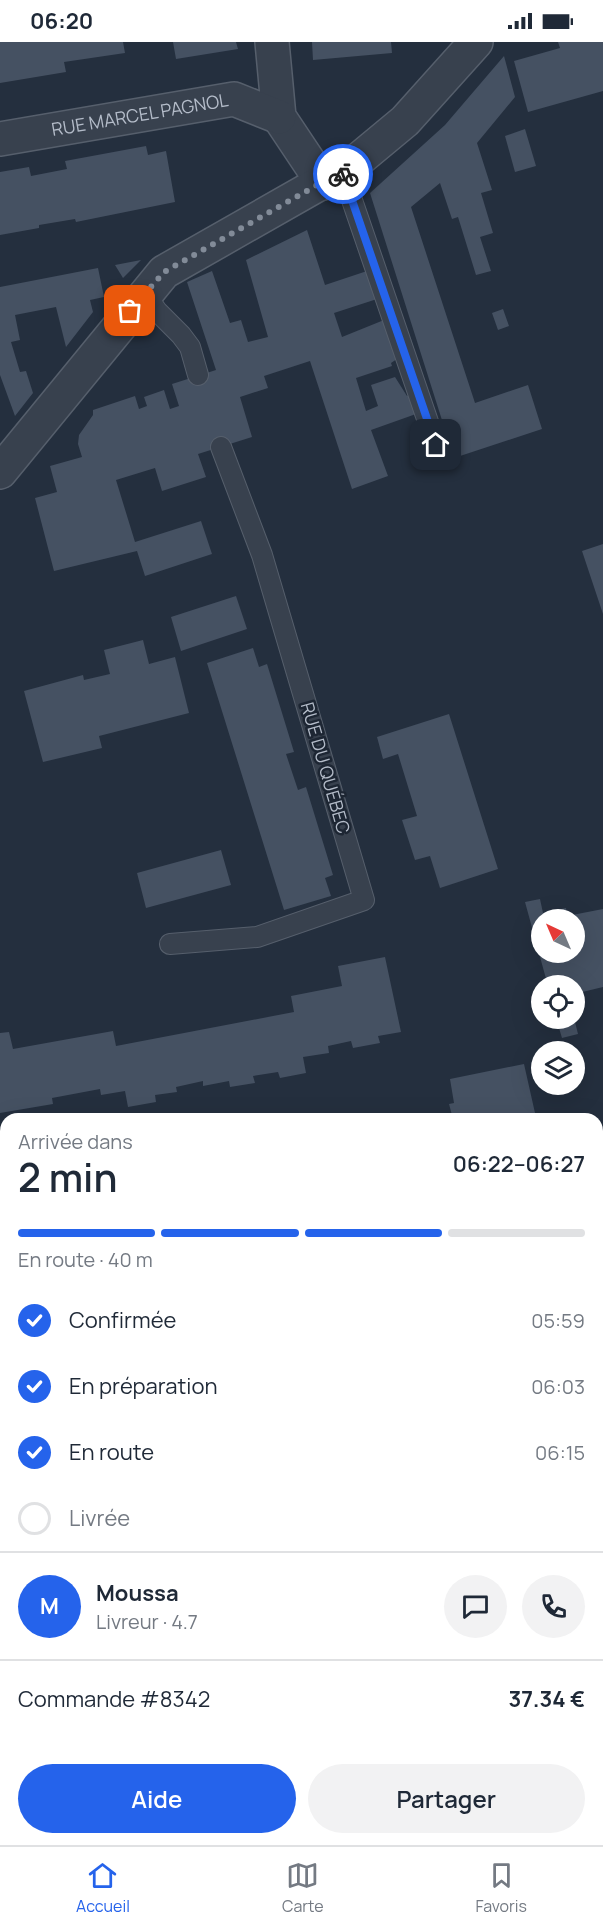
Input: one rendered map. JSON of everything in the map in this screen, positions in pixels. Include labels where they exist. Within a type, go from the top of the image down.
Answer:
[{"type":"street","points":[[272,42],[279,117],[332,177]]},
{"type":"street","points":[[0,472],[164,272],[352,165],[405,121],[476,42]]},
{"type":"street","name":"RUE MARCEL PAGNOL","points":[[0,139],[234,99],[279,117]]},
{"type":"lane","points":[[332,177],[436,445]]},
{"type":"lane","points":[[145,294],[190,347],[198,375]]},
{"type":"lane","name":"RUE DU QUÉBEC","points":[[170,944],[257,937],[364,900],[262,555],[221,447]]},
{"type":"building","points":[[0,42],[123,42],[125,53],[64,62],[66,72],[0,83]]},
{"type":"building","points":[[173,42],[236,42],[238,49],[176,59]]},
{"type":"building","points":[[312,42],[391,42],[392,53],[313,60]]},
{"type":"building","points":[[558,42],[603,42],[603,91],[528,112],[514,61],[560,48]]},
{"type":"building","points":[[504,56],[515,97],[477,143],[492,190],[481,193],[493,233],[480,237],[491,271],[476,275],[458,217],[452,219],[440,183],[411,207],[475,403],[528,385],[542,429],[454,458],[370,193],[445,125]]},
{"type":"building","points":[[525,129],[536,166],[515,172],[505,136]]},
{"type":"building","points":[[146,146],[148,155],[166,151],[175,202],[76,222],[75,219],[39,225],[39,228],[0,235],[0,172],[29,167],[31,176],[67,169],[65,161]]},
{"type":"building","points":[[307,230],[325,285],[367,271],[377,299],[334,313],[342,337],[384,320],[397,359],[391,363],[392,366],[356,378],[366,411],[378,406],[371,385],[395,377],[407,396],[409,395],[416,414],[371,430],[388,476],[352,489],[310,361],[264,376],[268,388],[240,397],[252,437],[198,454],[206,477],[162,491],[155,468],[116,480],[135,542],[201,521],[212,554],[145,576],[137,551],[54,571],[35,498],[57,492],[50,466],[82,457],[78,444],[79,435],[93,415],[93,410],[135,396],[139,409],[147,406],[144,397],[164,390],[170,409],[179,406],[172,384],[216,370],[187,282],[212,271],[230,323],[241,320],[248,342],[268,337],[246,260]]},
{"type":"building","points":[[141,260],[123,278],[115,265]]},
{"type":"building","points":[[98,268],[104,297],[90,300],[93,312],[66,347],[56,307],[15,315],[20,340],[11,342],[20,372],[26,371],[33,393],[15,416],[0,375],[0,287]]},
{"type":"building","points":[[503,309],[509,326],[498,330],[492,313]]},
{"type":"building","points":[[603,544],[603,614],[582,551]]},
{"type":"building","points":[[236,596],[247,629],[181,651],[171,617]]},
{"type":"building","points":[[143,640],[149,664],[175,657],[189,713],[99,736],[102,748],[43,762],[24,691],[83,675],[84,680],[110,674],[104,650]]},
{"type":"building","points":[[253,648],[259,667],[267,664],[294,752],[286,754],[298,790],[306,787],[333,875],[325,878],[331,896],[284,910],[207,663]]},
{"type":"building","points":[[449,714],[498,869],[440,888],[430,856],[415,860],[402,820],[417,816],[398,754],[383,759],[377,737]]},
{"type":"building","points":[[221,850],[231,885],[146,908],[137,873]]},
{"type":"building","points":[[540,899],[542,909],[531,909],[531,924],[525,902]]},
{"type":"building","points":[[603,909],[603,987],[585,991],[585,975],[545,975],[542,963],[585,963],[585,912]]},
{"type":"building","points":[[385,957],[401,1032],[378,1036],[380,1043],[353,1048],[351,1041],[328,1046],[329,1053],[303,1057],[306,1073],[280,1078],[278,1072],[253,1076],[255,1083],[230,1087],[229,1081],[203,1086],[203,1081],[176,1087],[177,1092],[155,1095],[156,1102],[128,1107],[125,1091],[101,1095],[100,1089],[52,1098],[53,1104],[0,1113],[0,1033],[9,1032],[13,1049],[113,1031],[116,1046],[294,1012],[291,996],[342,986],[338,966]]},
{"type":"building","points":[[559,1029],[577,1029],[578,1034],[562,1038]]},
{"type":"building","points":[[524,1064],[535,1113],[451,1113],[449,1104],[454,1103],[450,1079]]},
{"type":"way so far","points":[[130,311],[164,272],[342,171],[343,174]]},
{"type":"route","points":[[343,174],[436,445]]}]
